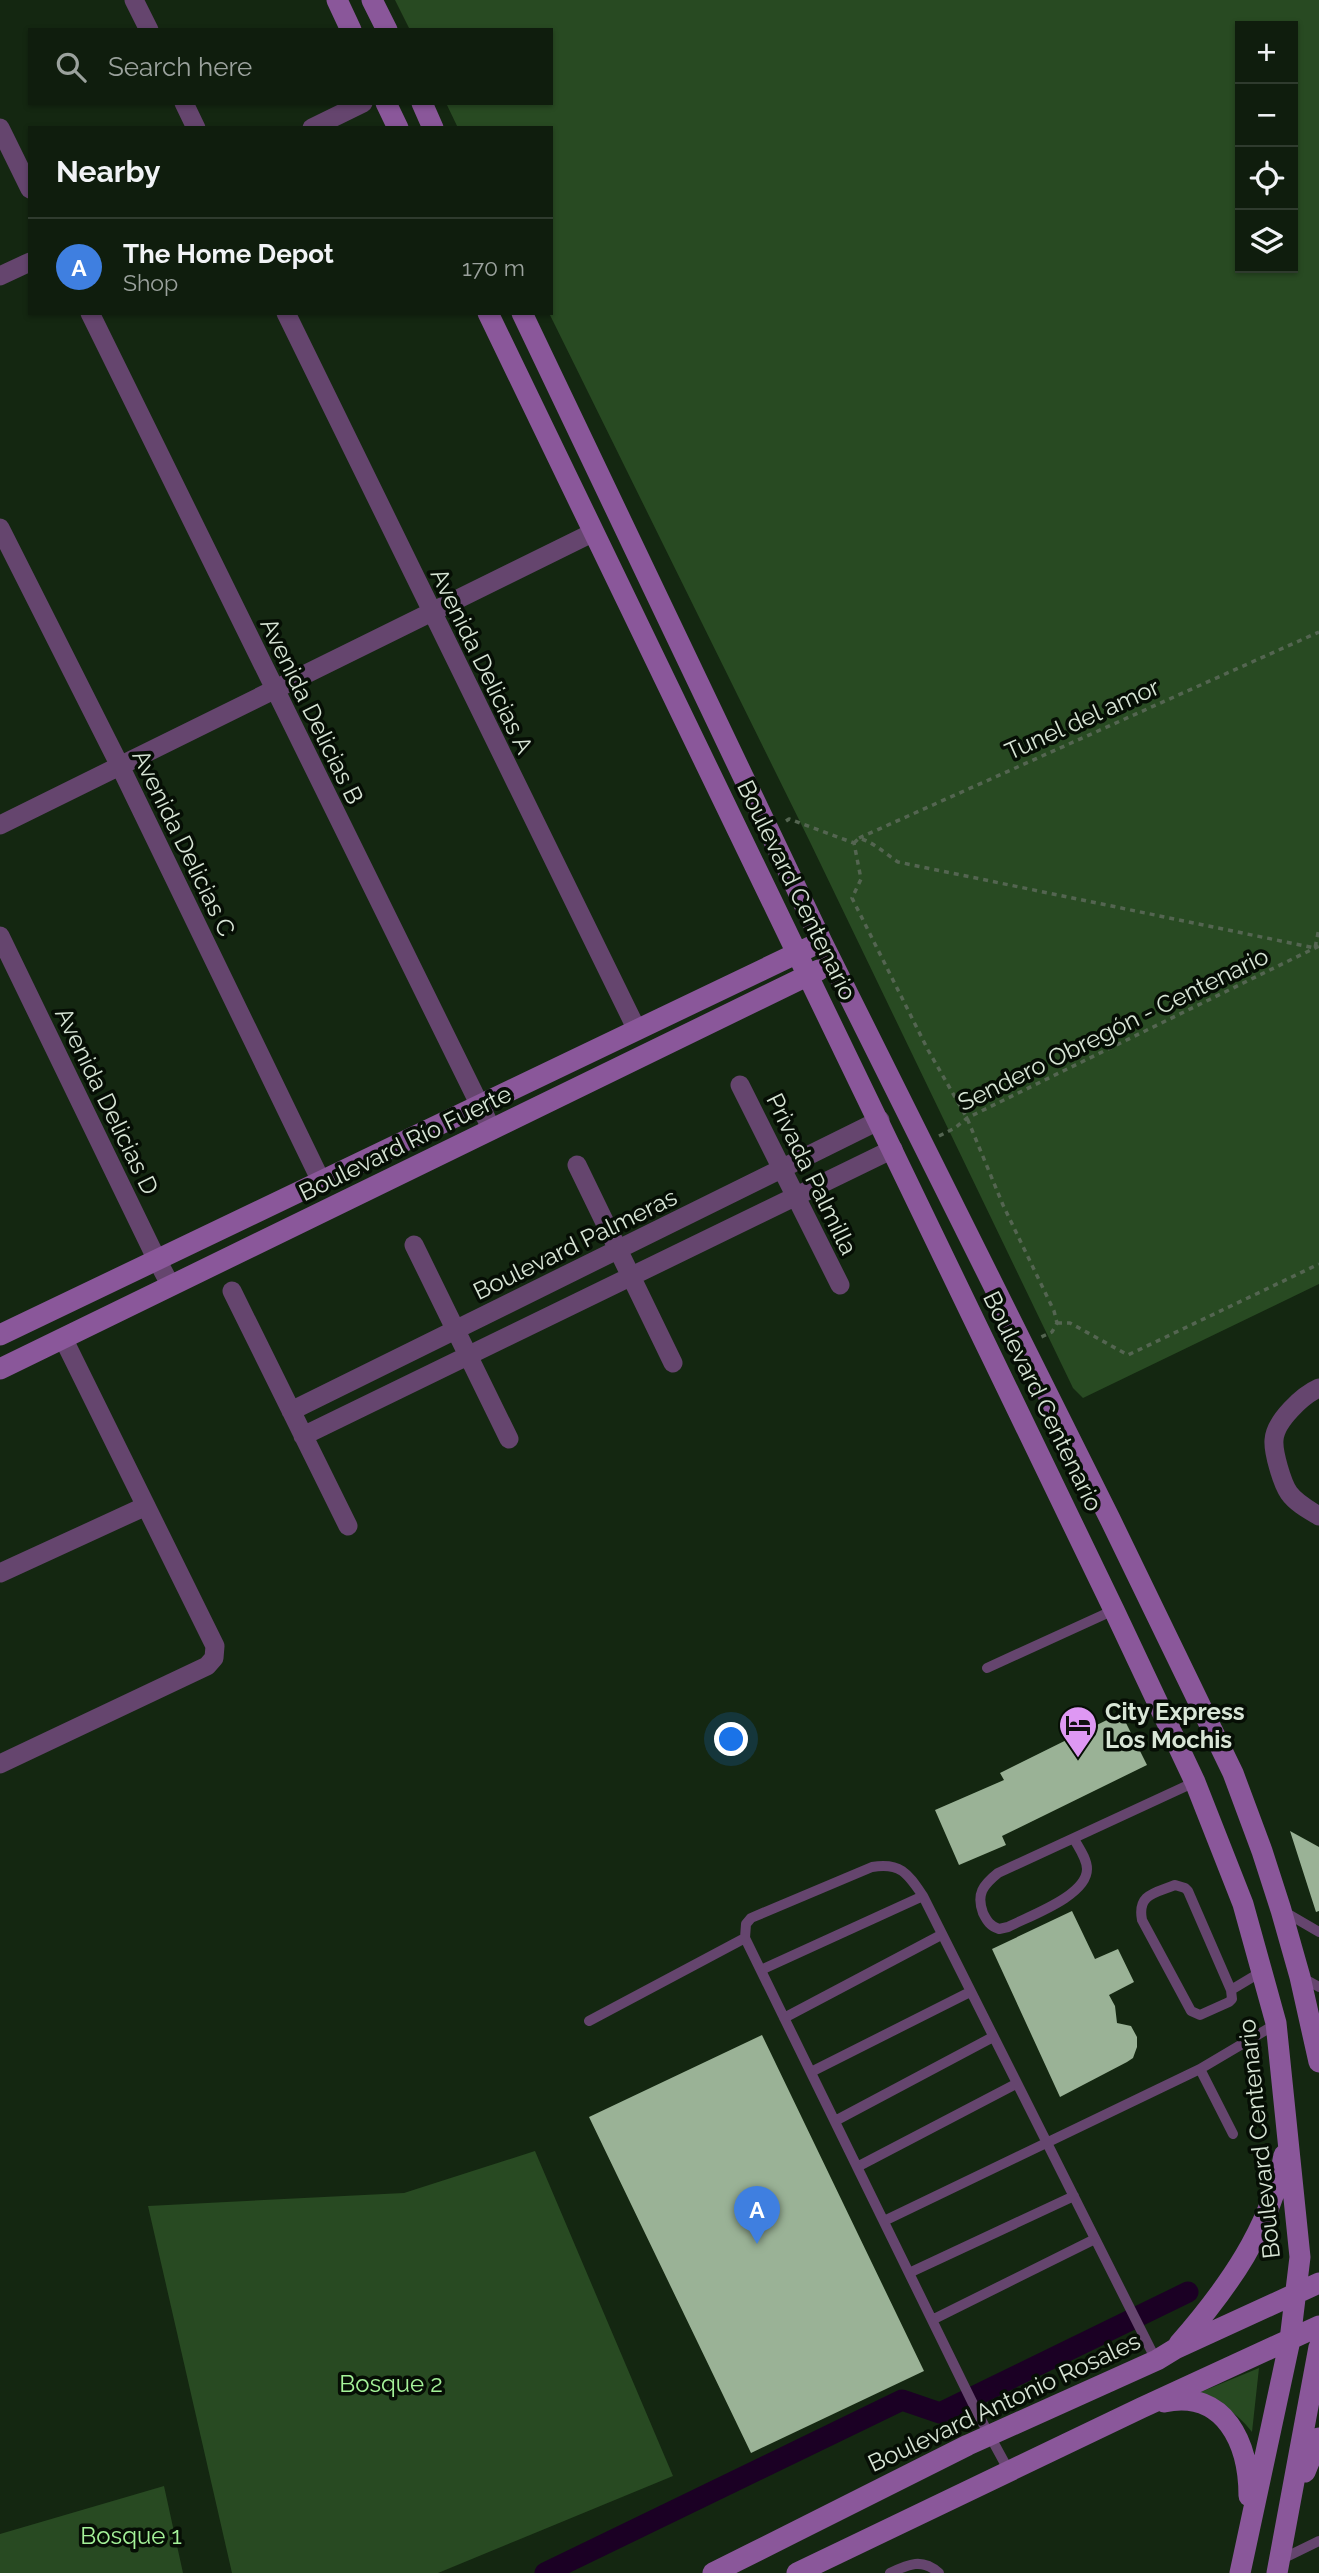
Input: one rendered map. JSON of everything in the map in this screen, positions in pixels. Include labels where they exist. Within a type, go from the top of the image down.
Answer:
[{"type":"main road","points":[[337,0],[350,28]]},
{"type":"main road","points":[[373,0],[386,28]]},
{"type":"main road","points":[[387,105],[397,126]]},
{"type":"main road","points":[[423,105],[432,126]]},
{"type":"main road","name":"Boulevard Centenario","points":[[489,315],[1112,1605],[1195,1782],[1243,1904],[1276,2023],[1300,2243],[1290,2340],[1242,2564]]},
{"type":"main road","name":"Boulevard Centenario","points":[[523,315],[822,942],[1233,1773],[1262,1851],[1280,1910],[1310,1982],[1318,2049]]},
{"type":"main road","name":"Boulevard Río Fuerte","points":[[0,1335],[822,942]]},
{"type":"main road","name":"Boulevard Río Fuerte","points":[[0,1369],[833,963]]},
{"type":"main road","points":[[1112,1605],[1145,1591]]},
{"type":"main road","points":[[1175,2349],[1212,2306],[1245,2257],[1280,2179],[1288,2128]]},
{"type":"main road","name":"Boulevard Antonio Rosales","points":[[713,2573],[989,2435],[1157,2360],[1175,2349],[1319,2283]]},
{"type":"main road","points":[[797,2573],[1319,2326]]},
{"type":"main road","points":[[1278,2567],[1319,2347]]},
{"type":"main road","points":[[1141,2408],[1167,2400],[1185,2400],[1210,2408],[1230,2424],[1239,2437],[1248,2469],[1242,2564]]},
{"type":"main road","points":[[1287,2516],[1319,2438]]},
{"type":"street","points":[[134,0],[148,28]]},
{"type":"street","points":[[185,105],[195,126]]},
{"type":"street","points":[[316,126],[359,105]]},
{"type":"street","points":[[0,128],[28,185]]},
{"type":"street","points":[[0,276],[28,263]]},
{"type":"street","name":"Avenida Delicias B","points":[[91,315],[492,1130]]},
{"type":"street","name":"Avenida Delicias A","points":[[287,315],[636,1030]]},
{"type":"street","name":"Avenida Delicias C","points":[[0,528],[120,766],[321,1181]]},
{"type":"street","points":[[0,825],[594,532]]},
{"type":"street","name":"Avenida Delicias D","points":[[0,936],[171,1286]]},
{"type":"street","name":"Privada Palmilla","points":[[740,1085],[840,1286]]},
{"type":"street","name":"Boulevard Palmeras","points":[[291,1411],[880,1121]]},
{"type":"street","points":[[303,1436],[893,1149]]},
{"type":"street","points":[[577,1166],[673,1363]]},
{"type":"street","points":[[414,1245],[509,1439]]},
{"type":"street","points":[[232,1291],[348,1526]]},
{"type":"street","points":[[0,1763],[207,1666],[215,1658],[215,1646],[63,1338]]},
{"type":"street","points":[[1319,1388],[1299,1399],[1277,1430],[1274,1440],[1277,1461],[1288,1492],[1298,1503],[1319,1516]]},
{"type":"street","points":[[0,1573],[146,1506]]},
{"type":"lane","points":[[987,1668],[1112,1605]]},
{"type":"lane","points":[[1074,1839],[1087,1867],[1086,1875],[1076,1892],[1008,1927],[999,1929],[987,1921],[979,1902],[981,1892],[986,1883],[998,1873],[1195,1782]]},
{"type":"lane","points":[[1009,2471],[978,2414],[745,1938],[746,1924],[751,1918],[873,1867],[891,1865],[910,1877],[923,1896],[1157,2360]]},
{"type":"lane","points":[[1175,1885],[1185,1888],[1231,1990],[1232,1999],[1229,2002],[1200,2015],[1191,2011],[1142,1920],[1140,1908],[1143,1900],[1175,1885]]},
{"type":"lane","points":[[761,1970],[923,1896]]},
{"type":"lane","points":[[1280,1910],[1319,1932]]},
{"type":"lane","points":[[784,2018],[941,1935]]},
{"type":"lane","points":[[589,2021],[745,1938]]},
{"type":"lane","points":[[1231,1990],[1263,1971]]},
{"type":"lane","points":[[811,2072],[970,1992]]},
{"type":"lane","points":[[884,2221],[1200,2069],[1276,2023]]},
{"type":"lane","points":[[835,2122],[993,2037]]},
{"type":"lane","points":[[1200,2069],[1233,2134]]},
{"type":"lane","points":[[858,2167],[1016,2084]]},
{"type":"lane","points":[[909,2273],[1074,2196]]},
{"type":"lane","points":[[932,2320],[1095,2239]]},
{"type":"lane","points":[[1278,2567],[1319,2541]]},
{"type":"lane","points":[[890,2573],[918,2562],[928,2564],[939,2573]]},
{"type":"path","name":"Tunel del amor","points":[[859,838],[1319,632]]},
{"type":"path","points":[[767,828],[789,820],[854,843]]},
{"type":"path","points":[[854,843],[859,838],[874,843],[898,862],[1317,947],[1319,928]]},
{"type":"path","points":[[854,843],[861,879],[852,898],[928,1050],[967,1118],[1057,1323]]},
{"type":"path","name":"Sendero Obregón - Centenario","points":[[922,1144],[955,1128],[967,1118],[1317,947]]},
{"type":"path","points":[[1057,1323],[1070,1323],[1128,1354],[1319,1264]]},
{"type":"path","points":[[1023,1345],[1052,1332],[1057,1323]]},
{"type":"green space","points":[[395,0],[1319,0],[1319,1284],[1083,1398],[1073,1388],[810,842],[550,315],[553,315],[553,126],[457,126],[447,105],[553,105],[553,28],[409,28]]},
{"type":"green space","name":"Bosque 2","points":[[535,2151],[673,2476],[438,2573],[232,2573],[148,2206],[404,2193]]},
{"type":"green space","points":[[1259,2368],[1252,2432],[1227,2409],[1196,2394]]},
{"type":"green space","name":"Bosque 1","points":[[164,2486],[183,2573],[0,2573],[0,2534]]},
{"type":"building","points":[[1121,1713],[1147,1765],[1002,1836],[1006,1845],[959,1865],[935,1810],[1004,1780],[1000,1773]]},
{"type":"building","points":[[1290,1831],[1319,1847],[1319,1911],[1316,1912]]},
{"type":"building","points":[[1072,1911],[1095,1959],[1118,1949],[1134,1982],[1109,1995],[1115,2006],[1117,2023],[1131,2026],[1137,2037],[1137,2047],[1133,2058],[1127,2062],[1060,2097],[992,1949]]},
{"type":"building","points":[[762,2035],[924,2371],[751,2453],[589,2117]]},
{"type":"waterway","points":[[545,2573],[902,2400],[940,2413],[1188,2292]]},
{"type":"place","name":"City Express Los Mochis","points":[[1078,1759]]},
{"type":"place","name":"The Home Depot","points":[[757,2244]]}]
